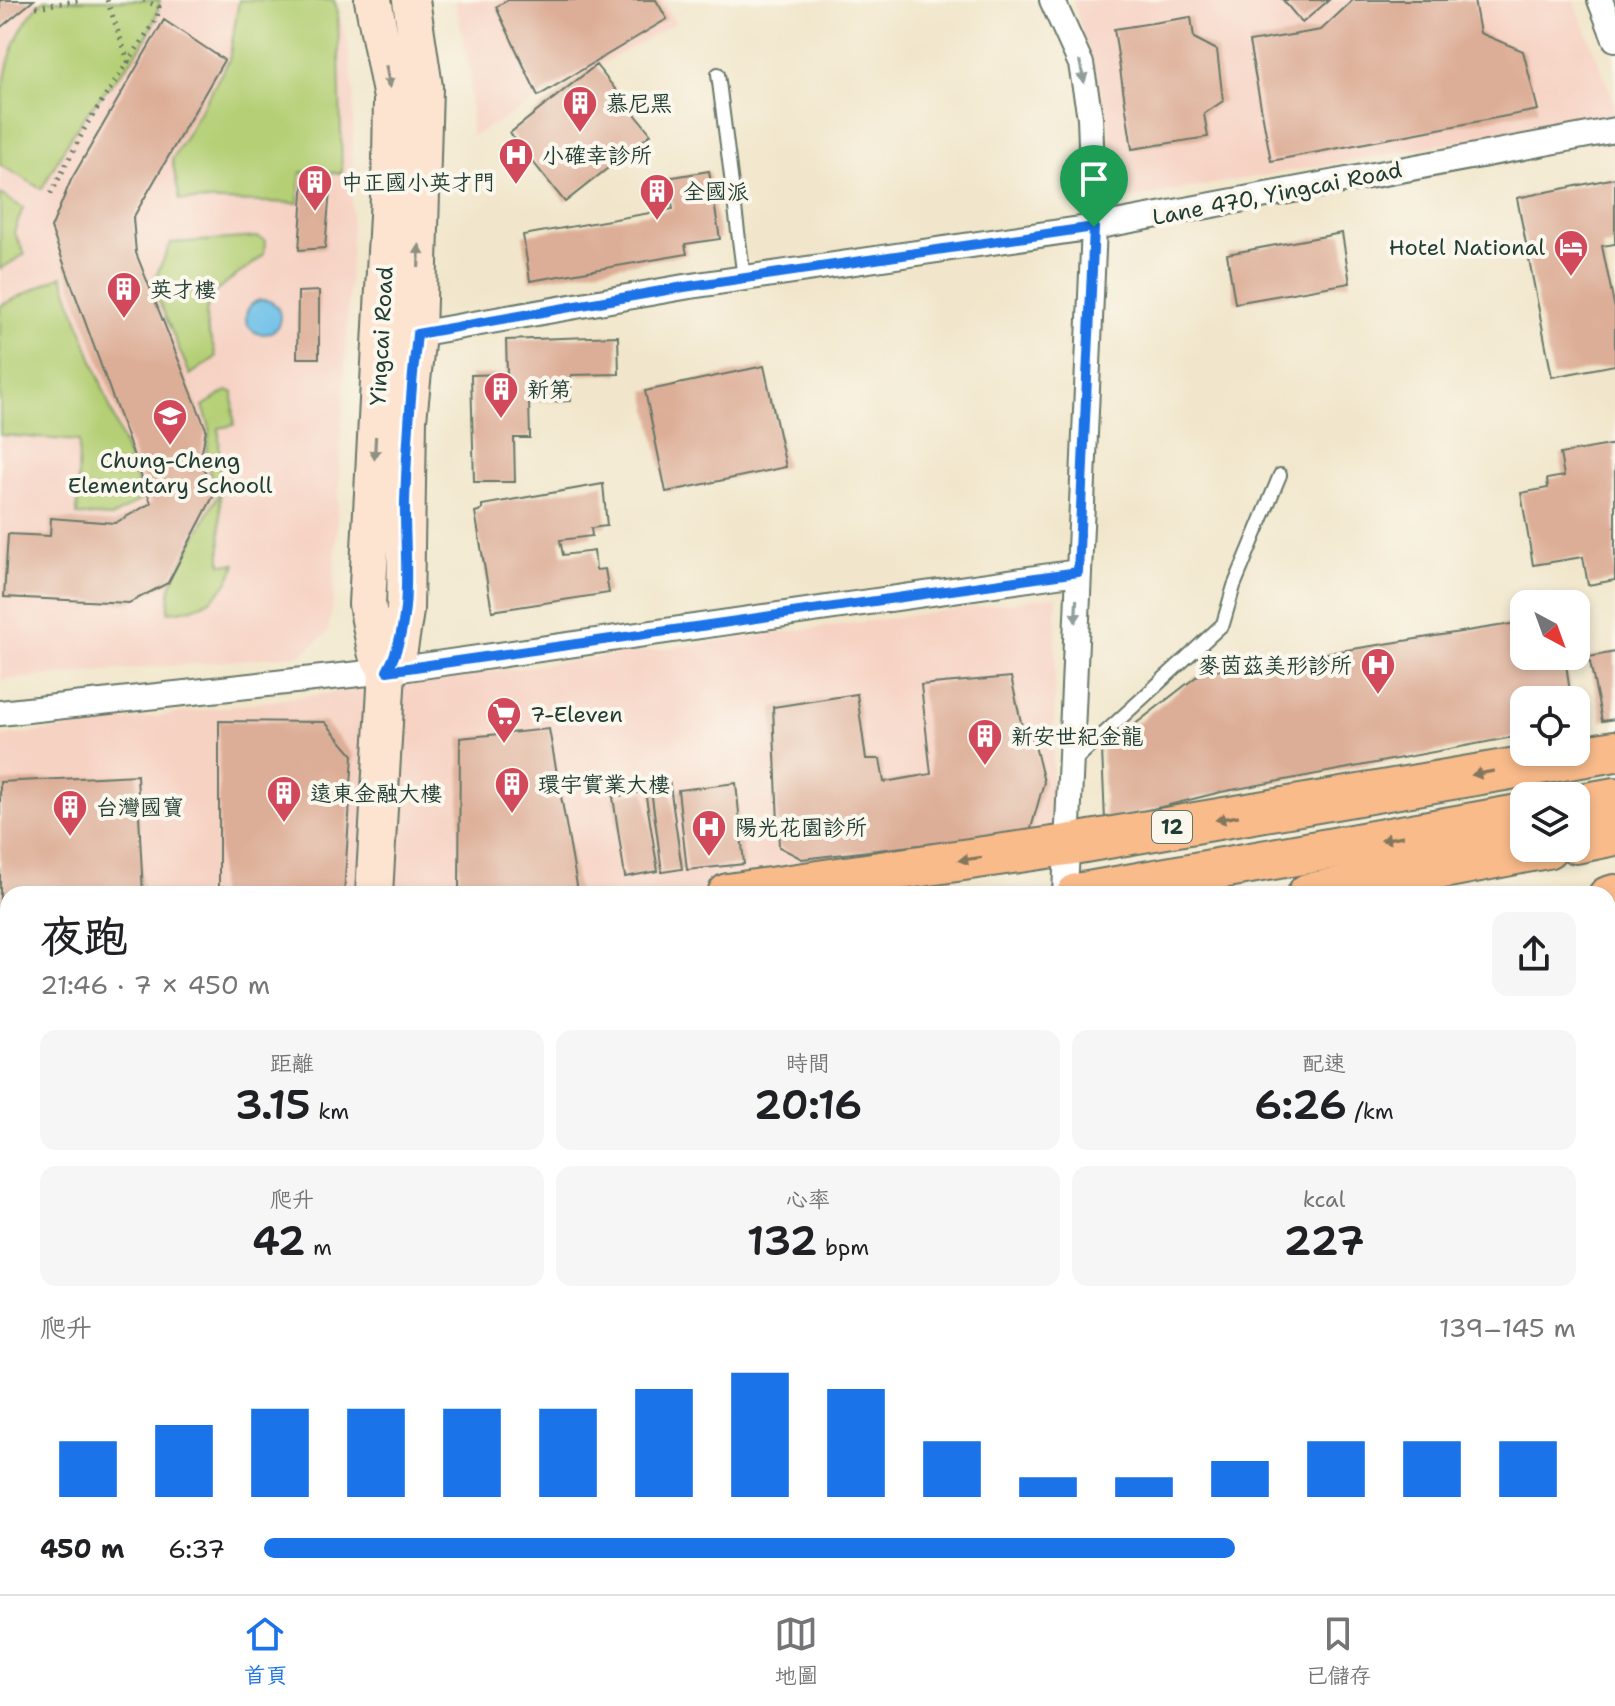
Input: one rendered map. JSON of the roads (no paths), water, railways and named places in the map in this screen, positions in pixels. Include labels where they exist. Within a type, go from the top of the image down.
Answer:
[{"type":"main road","name":"Yingcai Road","points":[[373,0],[392,98],[390,200],[367,604],[376,651],[387,671]]},
{"type":"main road","name":"Yingcai Road","points":[[374,886],[387,671],[399,649],[405,611],[408,433],[417,334],[424,87],[411,0]]},
{"type":"main road","name":"12","points":[[783,886],[1067,845],[1615,751]]},
{"type":"main road","points":[[1590,802],[1615,798]]},
{"type":"main road","name":"12","points":[[1122,886],[1510,817]]},
{"type":"main road","points":[[1590,840],[1615,835]]},
{"type":"main road","points":[[1350,886],[1510,855]]},
{"type":"street","points":[[1052,0],[1081,64],[1090,117],[1094,227],[1065,886]]},
{"type":"street","points":[[1600,0],[1615,39]]},
{"type":"street","name":"Lane 470, Yingcai Road","points":[[417,334],[744,279],[1094,227],[1615,130]]},
{"type":"street","points":[[0,713],[387,671],[1078,572]]},
{"type":"lane","points":[[718,74],[744,279]]},
{"type":"lane","points":[[1069,765],[1223,624],[1234,586],[1280,475]]},
{"type":"water","points":[[263,300],[275,305],[280,317],[275,329],[263,334],[251,329],[246,317],[251,305]]},
{"type":"place","name":"慕尼黑","points":[[580,134]]},
{"type":"place","name":"小確幸診所","points":[[516,186]]},
{"type":"place","name":"中正國小英才門","points":[[315,213]]},
{"type":"place","name":"全國派","points":[[657,222]]},
{"type":"place","name":"Hotel National","points":[[1571,278]]},
{"type":"place","name":"英才樓","points":[[124,320]]},
{"type":"place","name":"新第","points":[[501,420]]},
{"type":"place","name":"Chung-Cheng Elementary Schooll","points":[[170,447]]},
{"type":"place","name":"麥茵茲美形診所","points":[[1378,696]]},
{"type":"place","name":"7-Eleven","points":[[504,745]]},
{"type":"place","name":"新安世紀金龍","points":[[985,767]]},
{"type":"place","name":"環宇實業大樓","points":[[512,815]]},
{"type":"place","name":"遠東金融大樓","points":[[284,824]]},
{"type":"place","name":"台灣國寶","points":[[70,838]]},
{"type":"place","name":"陽光花園診所","points":[[709,858]]}]
